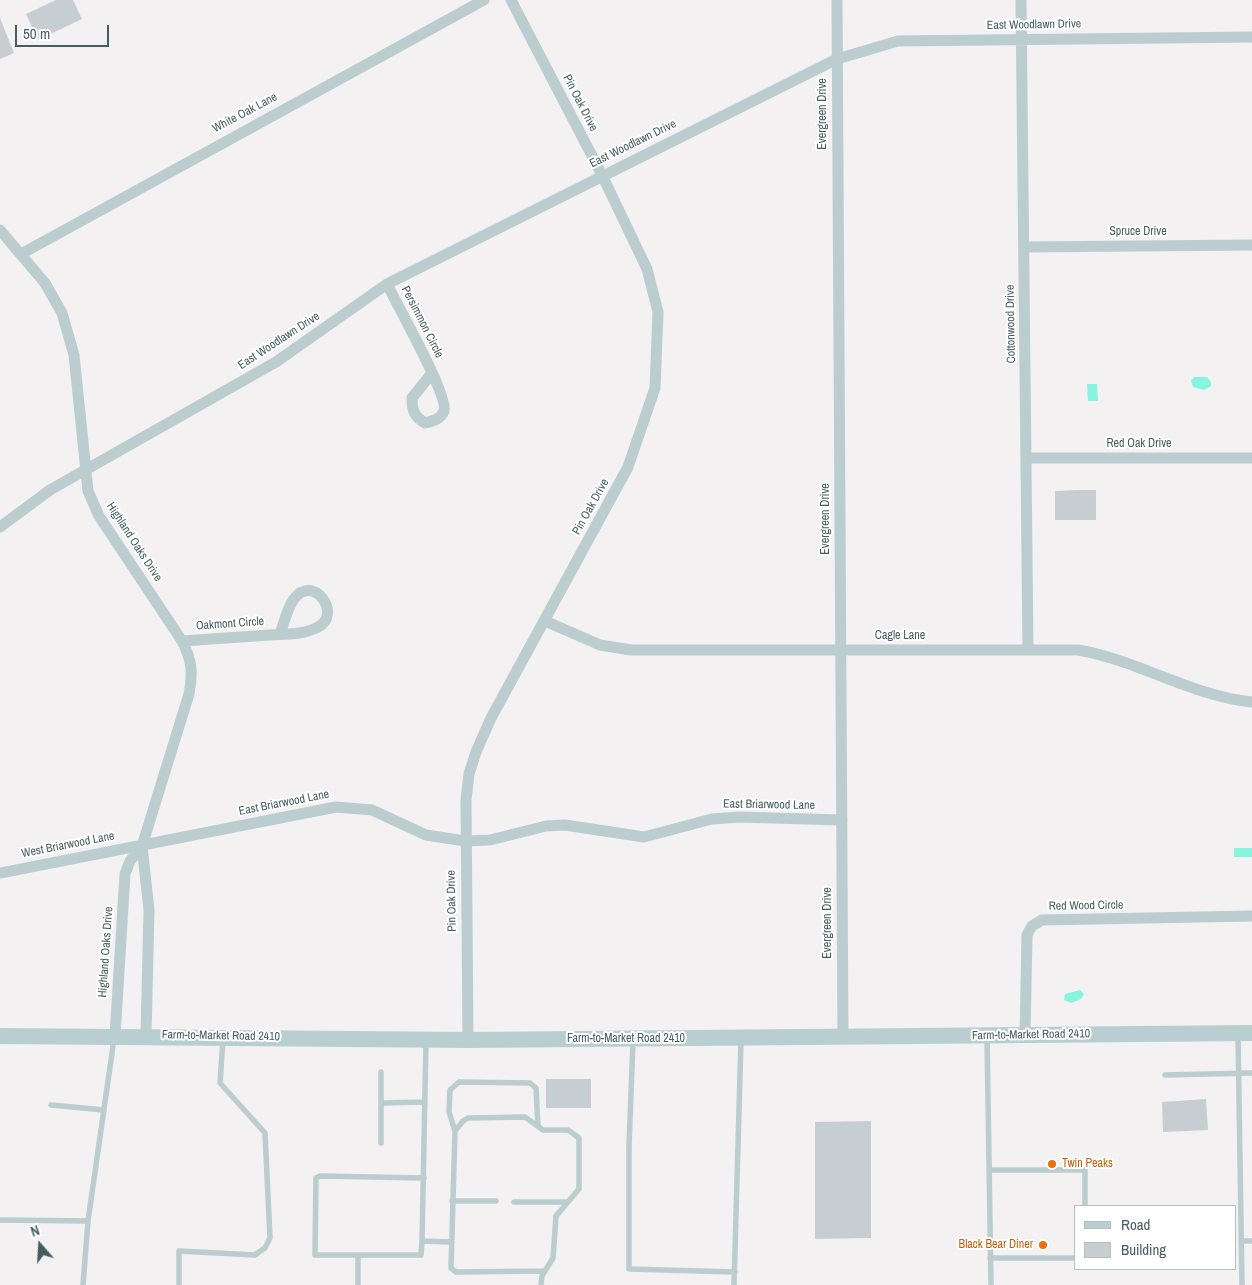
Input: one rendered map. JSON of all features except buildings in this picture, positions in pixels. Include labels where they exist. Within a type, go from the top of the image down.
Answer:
[{"type":"main road","name":"Farm-to-Market Road 2410","points":[[0,1036],[224,1036],[468,1040],[1245,1033]]},
{"type":"street","name":"White Oak Lane","points":[[21,254],[484,0]]},
{"type":"street","name":"Pin Oak Drive","points":[[468,1040],[466,800],[476,752],[491,718],[628,468],[655,388],[658,312],[647,269],[602,175],[511,0]]},
{"type":"street","name":"Evergreen Drive","points":[[836,0],[843,1037]]},
{"type":"street","name":"Cottonwood Drive","points":[[1021,0],[1028,649]]},
{"type":"street","name":"East Woodlawn Drive","points":[[0,527],[50,490],[276,362],[387,284],[602,175],[837,60],[898,41],[1021,38],[1252,37]]},
{"type":"street","name":"Highland Oaks Drive","points":[[0,230],[45,283],[62,313],[74,355],[88,491],[99,516],[182,641],[190,656],[193,674],[189,694],[142,846],[130,861],[125,874],[115,1036]]},
{"type":"street","name":"Spruce Drive","points":[[1024,247],[1252,245]]},
{"type":"street","name":"Persimmon Circle","points":[[387,284],[432,373]]},
{"type":"street","name":"Red Oak Drive","points":[[1027,458],[1252,458]]},
{"type":"street","name":"Oakmont Circle","points":[[182,641],[280,634],[311,631],[322,625],[327,616],[328,606],[323,598],[316,591],[307,590],[295,597],[280,634]]},
{"type":"street","name":"Cagle Lane","points":[[545,621],[600,645],[631,650],[1078,650],[1104,654],[1202,691],[1235,701],[1252,702]]},
{"type":"street","name":"East Briarwood Lane","points":[[142,846],[336,807],[372,810],[426,835],[465,841],[490,840],[546,826],[565,825],[644,838],[712,819],[739,817],[842,820]]},
{"type":"street","name":"Highland Oaks Drive","points":[[142,846],[149,910],[146,1036]]},
{"type":"street","name":"West Briarwood Lane","points":[[0,873],[142,846]]},
{"type":"street","name":"Red Wood Circle","points":[[1025,1035],[1027,936],[1032,926],[1042,920],[1252,916]]},
{"type":"lane","points":[[1242,1285],[1239,1268],[1241,1241],[1238,1073],[1245,1033]]},
{"type":"lane","points":[[986,1035],[991,1285]]},
{"type":"lane","points":[[83,1285],[88,1221],[115,1036]]},
{"type":"lane","points":[[179,1285],[180,1251],[255,1255],[265,1248],[270,1238],[265,1133],[220,1083],[224,1036]]},
{"type":"lane","points":[[734,1285],[741,1038]]},
{"type":"lane","points":[[424,1178],[320,1176],[316,1178],[315,1255],[417,1256],[422,1251],[424,1178],[426,1039]]},
{"type":"lane","points":[[633,1039],[629,1146],[629,1269],[735,1272]]},
{"type":"lane","points":[[381,1072],[381,1143]]},
{"type":"lane","points":[[1165,1074],[1252,1073]]},
{"type":"lane","points":[[538,1126],[536,1088],[530,1083],[459,1082],[450,1090],[449,1112],[455,1131],[450,1264],[456,1272],[544,1272]]},
{"type":"lane","points":[[381,1103],[425,1102]]},
{"type":"lane","points":[[51,1105],[104,1110]]},
{"type":"lane","points":[[455,1131],[468,1118],[525,1117],[546,1130],[568,1130],[579,1138],[580,1184],[576,1193],[556,1216],[553,1258],[544,1272],[541,1285]]},
{"type":"lane","points":[[989,1170],[1085,1170],[1085,1205]]},
{"type":"lane","points":[[452,1201],[496,1202]]},
{"type":"lane","points":[[514,1202],[567,1202]]},
{"type":"lane","points":[[0,1220],[88,1221]]},
{"type":"lane","points":[[422,1241],[450,1242]]},
{"type":"lane","points":[[1241,1241],[1252,1241]]},
{"type":"lane","points":[[358,1256],[358,1285]]},
{"type":"lane","points":[[990,1258],[1074,1258]]},
{"type":"shaded area","points":[[1194,377],[1207,377],[1211,382],[1211,386],[1204,390],[1193,387],[1191,381]]},
{"type":"shaded area","points":[[1087,384],[1097,384],[1098,401],[1088,401]]},
{"type":"shaded area","points":[[1234,848],[1252,848],[1252,857],[1234,857]]},
{"type":"shaded area","points":[[1080,990],[1084,994],[1081,999],[1071,1003],[1064,1000],[1065,994]]},
{"type":"place","name":"Twin Peaks","points":[[1052,1164]]},
{"type":"place","name":"Black Bear Diner","points":[[1043,1245]]}]
